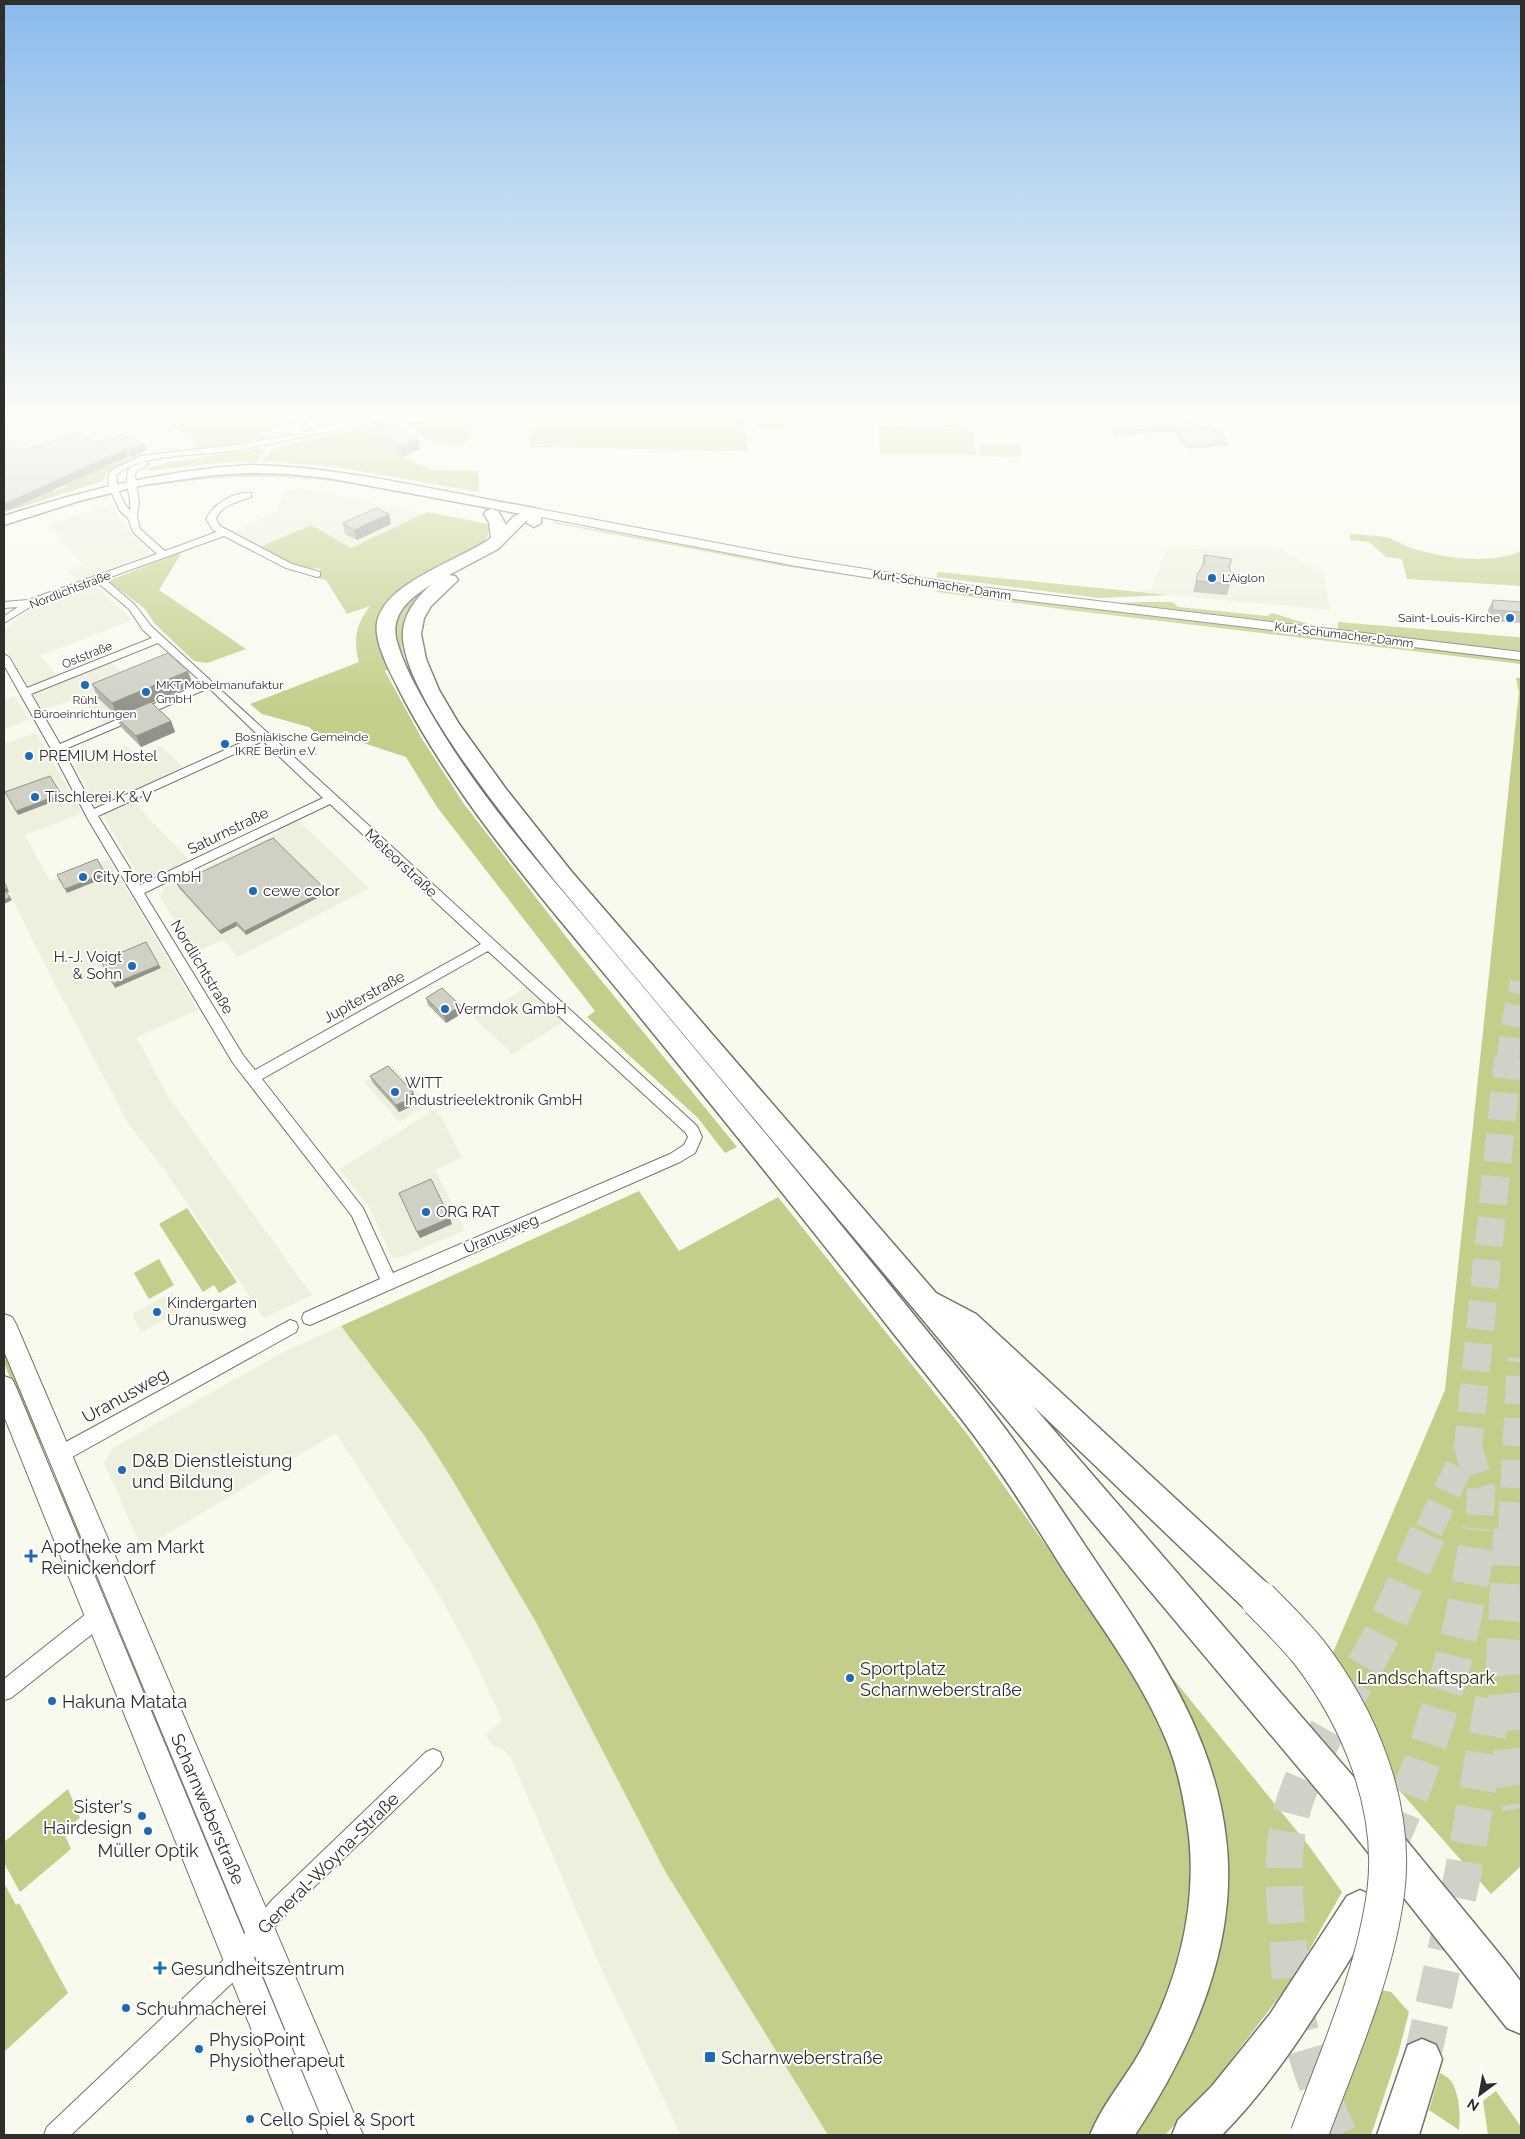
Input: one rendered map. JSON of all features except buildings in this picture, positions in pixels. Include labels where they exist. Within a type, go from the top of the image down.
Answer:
[{"type":"highway","points":[[493,515],[497,522],[500,539]]},
{"type":"highway","points":[[529,518],[488,548],[412,589],[398,602],[388,616],[384,632],[386,639],[426,721],[466,784],[512,845],[813,1209],[982,1422],[1140,1654],[1180,1730],[1201,1798],[1208,1844],[1210,1888],[1204,1933],[1191,1987],[1168,2042],[1138,2097],[1111,2135]]},
{"type":"highway","points":[[529,518],[503,549],[446,582],[426,600],[415,618],[412,636],[423,678],[471,754],[564,876],[1357,1809],[1521,2014]]},
{"type":"highway","points":[[921,1297],[966,1323],[1284,1623],[1315,1660],[1341,1698],[1362,1740],[1376,1778],[1383,1812],[1387,1849],[1386,1883],[1381,1923],[1354,2010],[1309,2135]]},
{"type":"highway","points":[[1193,2135],[1228,2101],[1284,2028],[1360,1909]]},
{"type":"highway","points":[[1398,2135],[1422,2059]]},
{"type":"main road","name":"Kurt-Schumacher-Damm","points":[[4,521],[22,515]]},
{"type":"main road","name":"Kurt-Schumacher-Damm","points":[[4,530],[48,515]]},
{"type":"main road","name":"Kurt-Schumacher-Damm","points":[[500,515],[529,518]]},
{"type":"main road","name":"Kurt-Schumacher-Damm","points":[[515,515],[792,572],[1521,656]]},
{"type":"main road","name":"Kurt-Schumacher-Damm","points":[[923,588],[1088,617],[1521,668]]},
{"type":"main road","name":"Scharnweberstraße","points":[[4,1324],[59,1455],[110,1610],[240,1960],[311,2135]]},
{"type":"main road","name":"Scharnweberstraße","points":[[4,1387],[37,1468],[110,1610],[259,1930],[346,2135]]},
{"type":"main road","points":[[37,1468],[59,1455]]},
{"type":"street","points":[[129,515],[132,517],[136,530],[164,554]]},
{"type":"street","points":[[213,515],[213,524],[223,533],[289,566],[317,574]]},
{"type":"street","name":"Nordlichtstraße","points":[[4,618],[32,602],[223,533]]},
{"type":"street","name":"Meteorstraße","points":[[98,578],[132,607],[147,628],[692,1130],[695,1137],[690,1149]]},
{"type":"street","points":[[4,605],[32,602]]},
{"type":"street","name":"Oststraße","points":[[24,693],[159,639]]},
{"type":"street","name":"Nordlichtstraße","points":[[4,657],[92,814],[238,1059],[358,1212],[389,1282]]},
{"type":"street","points":[[57,749],[210,684]]},
{"type":"street","points":[[92,814],[265,736]]},
{"type":"street","name":"Saturnstraße","points":[[138,891],[331,798]]},
{"type":"street","name":"Jupiterstraße","points":[[253,1078],[490,944]]},
{"type":"street","name":"Uranusweg","points":[[310,1318],[675,1158],[690,1149]]},
{"type":"street","name":"Uranusweg","points":[[59,1455],[290,1327]]},
{"type":"street","points":[[4,1691],[110,1610]]},
{"type":"street","name":"General-Woyna-Straße","points":[[54,2135],[240,1960],[259,1930],[280,1906],[433,1759]]},
{"type":"shaded area","points":[[78,515],[118,515],[126,529],[149,551],[149,554],[78,581],[67,571],[83,565],[49,524]]},
{"type":"shaded area","points":[[269,515],[423,515],[351,549],[311,525],[260,547],[231,532]]},
{"type":"shaded area","points":[[1167,548],[1283,550],[1318,570],[1323,570],[1330,610],[1140,592],[1151,589]]},
{"type":"shaded area","points":[[95,586],[132,620],[40,656],[59,677],[30,689],[4,646],[5,631],[17,618],[30,610]]},
{"type":"shaded area","points":[[109,661],[132,683],[179,664],[202,685],[106,725],[79,698],[42,710],[32,692]]},
{"type":"shaded area","points":[[14,696],[29,720],[4,729],[4,700]]},
{"type":"shaded area","points":[[36,733],[82,813],[25,835],[50,881],[108,859],[198,1010],[136,1037],[169,1098],[312,1295],[264,1318],[163,1168],[128,1123],[50,975],[9,892],[6,894],[12,900],[4,904],[4,744]]},
{"type":"shaded area","points":[[127,746],[137,756],[161,746],[185,769],[99,808],[74,765]]},
{"type":"shaded area","points":[[132,799],[191,862],[149,882],[142,882],[102,813]]},
{"type":"shaded area","points":[[297,819],[369,888],[238,957],[223,940],[195,952],[160,897],[165,887],[278,833],[276,830]]},
{"type":"shaded area","points":[[527,987],[565,1021],[512,1054],[474,1018]]},
{"type":"shaded area","points":[[392,1066],[428,1104],[400,1122],[364,1082]]},
{"type":"shaded area","points":[[434,1110],[442,1118],[462,1158],[435,1170],[465,1230],[400,1258],[391,1256],[370,1208],[340,1169]]},
{"type":"shaded area","name":"Kindergarten Uranusweg","points":[[172,1292],[183,1310],[141,1332],[132,1314]]},
{"type":"shaded area","points":[[341,1326],[424,1435],[452,1479],[537,1624],[665,1871],[828,2135],[681,2135],[600,1966],[512,1760],[501,1747],[494,1747],[485,1735],[502,1720],[477,1666],[443,1601],[336,1433],[142,1549],[104,1463],[113,1448],[283,1352]]},
{"type":"green space","points":[[421,515],[441,515],[488,524],[490,526],[488,527],[488,536],[482,544],[397,595],[393,668],[385,671],[422,739],[464,804],[574,947],[737,1147],[725,1153],[698,1118],[587,1017],[595,1011],[437,807],[406,757],[345,737],[318,735],[309,727],[262,714],[250,704],[359,662],[356,646],[357,632],[370,606],[347,614],[326,580],[316,578],[321,569],[298,567],[260,547],[311,525],[351,548]]},
{"type":"green space","points":[[554,522],[911,585],[777,565]]},
{"type":"green space","points":[[1350,534],[1385,537],[1414,549],[1468,559],[1496,558],[1521,551],[1521,586],[1407,579],[1402,559],[1386,557],[1369,542],[1350,540]]},
{"type":"green space","points":[[182,552],[159,590],[246,649],[207,663],[194,661],[155,624],[144,608],[108,581]]},
{"type":"green space","points":[[938,572],[1169,595],[1098,598],[936,577]]},
{"type":"green space","points":[[445,574],[410,612],[402,634],[405,663],[403,663],[391,627],[403,602]]},
{"type":"green space","points":[[938,588],[1035,602],[1521,659],[1521,664],[1068,610],[937,592]]},
{"type":"green space","points":[[1172,602],[1179,607],[1267,616],[1272,613],[1315,626],[1118,603]]},
{"type":"green space","points":[[1338,622],[1516,637],[1521,638],[1521,651],[1338,630]]},
{"type":"green space","name":"Landschaftspark","points":[[1516,678],[1521,678],[1521,1866],[1491,1894],[1315,1695],[1445,1390],[1519,692]]},
{"type":"green space","name":"Sportplatz Scharnweberstraße","points":[[639,1191],[679,1251],[778,1197],[968,1435],[1128,1662],[1179,1759],[1190,1843],[1189,1926],[1182,1957],[1158,2020],[1107,2111],[1091,2135],[828,2135],[665,1871],[537,1624],[452,1479],[424,1435],[341,1326]]},
{"type":"green space","points":[[187,1208],[237,1282],[219,1293],[214,1285],[203,1292],[159,1224]]},
{"type":"green space","points":[[159,1259],[174,1285],[149,1299],[134,1273]]},
{"type":"green space","points":[[4,1346],[44,1442],[38,1445],[4,1363]]},
{"type":"green space","points":[[61,1483],[99,1576],[92,1580],[54,1486]]},
{"type":"green space","points":[[130,1648],[235,1899],[228,1906],[122,1653]]},
{"type":"green space","points":[[1153,1654],[1309,1846],[1342,1892],[1292,1980],[1205,2094],[1165,2135],[1136,2135],[1160,2096],[1195,2020],[1221,1914]]},
{"type":"green space","points":[[68,1789],[80,1818],[63,1831],[71,1849],[20,1892],[4,1863],[4,1842]]},
{"type":"green space","points":[[4,1883],[16,1905],[19,1903],[68,1993],[4,2052]]},
{"type":"green space","points":[[1381,1990],[1391,1992],[1409,2012],[1399,2051],[1371,2135],[1331,2135]]},
{"type":"green space","points":[[1440,2073],[1449,2079],[1455,2090],[1460,2118],[1459,2130],[1429,2110]]},
{"type":"green space","points":[[1496,2091],[1521,2127],[1521,2135],[1488,2135],[1483,2101]]},
{"type":"tunnel","points":[[1508,1059],[1511,1029],[1521,982]]},
{"type":"tunnel","points":[[1468,1447],[1508,1058]]},
{"type":"tunnel","points":[[1512,1530],[1521,1358]]},
{"type":"tunnel","points":[[1429,1530],[1468,1447]]},
{"type":"tunnel","points":[[1468,1447],[1481,1489],[1479,1530]]},
{"type":"tunnel","points":[[1339,2135],[1310,2065],[1292,1992],[1284,1887],[1288,1828],[1306,1771],[1382,1634],[1430,1529]]},
{"type":"tunnel","points":[[1388,1846],[1419,1769],[1445,1691],[1464,1611],[1479,1529]]},
{"type":"tunnel","points":[[1512,1529],[1504,1669],[1513,1766],[1521,1808]]},
{"type":"tunnel","points":[[1422,2059],[1463,1873],[1496,1686]]},
{"type":"place","name":"L'Aiglon","points":[[1212,578]]},
{"type":"place","name":"Saint-Louis-Kirche","points":[[1510,618]]},
{"type":"place","name":"Rühl Büroeinrichtungen","points":[[85,685]]},
{"type":"place","name":"MKT Möbelmanufaktur GmbH","points":[[146,692]]},
{"type":"place","name":"Bosniakische Gemeinde IKRE Berlin e.V.","points":[[225,744]]},
{"type":"place","name":"PREMIUM Hostel","points":[[29,756]]},
{"type":"place","name":"Tischlerei K & V","points":[[35,797]]},
{"type":"place","name":"City Tore GmbH","points":[[83,877]]},
{"type":"place","name":"cewe color","points":[[253,891]]},
{"type":"place","name":"H.-J. Voigt & Sohn","points":[[132,966]]},
{"type":"place","name":"Vermdok GmbH","points":[[445,1009]]},
{"type":"place","name":"WITT Industrieelektronik GmbH","points":[[395,1092]]},
{"type":"place","name":"ORG RAT","points":[[426,1212]]},
{"type":"place","name":"Kindergarten Uranusweg","points":[[157,1312]]},
{"type":"place","name":"D&B Dienstleistung und Bildung","points":[[122,1470]]},
{"type":"place","name":"Apotheke am Markt Reinickendorf","points":[[31,1556]]},
{"type":"place","name":"Sportplatz Scharnweberstraße","points":[[850,1678]]},
{"type":"place","name":"Hakuna Matata","points":[[52,1701]]},
{"type":"place","name":"Sister's Hairdesign","points":[[142,1816]]},
{"type":"place","name":"Müller Optik","points":[[148,1831]]},
{"type":"place","name":"Gesundheitszentrum","points":[[160,1968]]},
{"type":"place","name":"Schuhmacherei","points":[[126,2008]]},
{"type":"place","name":"PhysioPoint Physiotherapeut","points":[[199,2049]]},
{"type":"place","name":"Scharnweberstraße","points":[[710,2057]]},
{"type":"place","name":"Cello Spiel & Sport","points":[[250,2119]]}]
